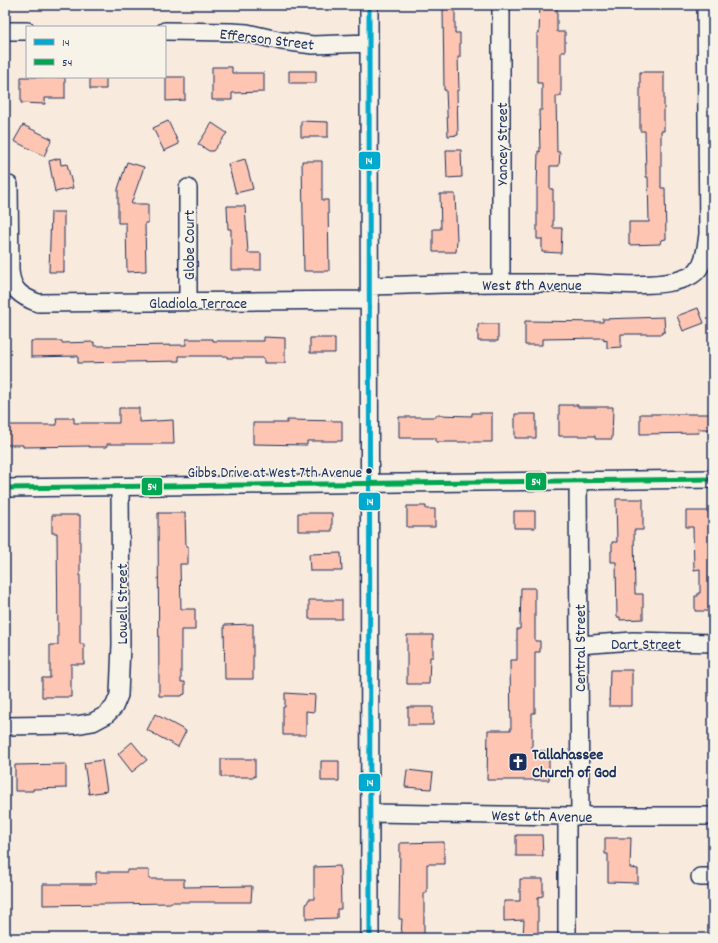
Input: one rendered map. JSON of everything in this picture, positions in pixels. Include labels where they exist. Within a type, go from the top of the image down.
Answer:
[{"type":"street","points":[[370,5],[370,938]]},
{"type":"street","name":"Yancey Street","points":[[501,5],[501,283]]},
{"type":"street","points":[[706,5],[710,155]]},
{"type":"street","points":[[5,31],[26,31]]},
{"type":"street","name":"Efferson Street","points":[[166,31],[247,33],[282,41],[313,45],[370,43]]},
{"type":"street","name":"West 8th Avenue","points":[[370,293],[501,283],[665,283],[684,278],[693,274],[700,267],[705,252],[708,234],[710,155]]},
{"type":"street","name":"Gladiola Terrace","points":[[9,185],[11,282],[16,290],[38,303],[188,302],[370,293]]},
{"type":"street","name":"Globe Court","points":[[188,188],[188,302]]},
{"type":"street","points":[[5,488],[120,488],[713,479]]},
{"type":"street","name":"Central Street","points":[[567,938],[574,816],[579,645],[578,480]]},
{"type":"street","name":"Lowell Street","points":[[5,726],[76,725],[93,722],[106,715],[114,707],[119,695],[121,644],[120,488]]},
{"type":"street","name":"Dart Street","points":[[579,645],[633,641],[713,643]]},
{"type":"street","name":"West 6th Avenue","points":[[370,813],[574,816],[713,816]]},
{"type":"building","points":[[443,5],[455,5],[455,33],[460,33],[460,57],[458,57],[459,90],[457,90],[458,135],[448,136],[446,90],[444,90]]},
{"type":"building","points":[[540,5],[557,5],[557,32],[565,32],[565,52],[561,52],[561,96],[556,96],[557,152],[560,152],[559,166],[550,166],[550,189],[553,189],[553,228],[562,228],[561,253],[542,252],[542,239],[537,239],[538,151],[540,152],[539,110],[542,110],[542,83],[537,83],[537,33],[539,33]]},
{"type":"building","points":[[212,67],[232,67],[232,73],[264,73],[264,92],[232,93],[232,100],[212,100]]},
{"type":"building","points":[[289,71],[316,71],[316,83],[289,83]]},
{"type":"building","points":[[640,72],[664,72],[664,131],[661,131],[661,188],[665,188],[666,239],[661,240],[660,244],[629,245],[629,222],[649,222],[645,131],[640,131]]},
{"type":"building","points":[[21,77],[65,78],[65,98],[45,98],[45,104],[21,103]]},
{"type":"building","points":[[166,77],[185,77],[185,100],[166,101]]},
{"type":"building","points":[[90,78],[106,78],[106,89],[90,89]]},
{"type":"building","points":[[168,121],[179,144],[164,151],[153,128]]},
{"type":"building","points":[[301,121],[328,122],[328,137],[301,137]]},
{"type":"building","points":[[212,123],[227,133],[213,151],[209,151],[198,144]]},
{"type":"building","points":[[23,125],[52,139],[44,156],[14,141]]},
{"type":"building","points":[[446,150],[461,150],[462,177],[447,178]]},
{"type":"building","points":[[60,158],[61,165],[67,164],[73,188],[55,192],[49,161]]},
{"type":"building","points":[[245,159],[253,189],[236,193],[228,164]]},
{"type":"building","points":[[302,161],[322,161],[322,200],[328,200],[329,271],[304,271]]},
{"type":"building","points":[[127,162],[144,167],[131,204],[148,204],[148,223],[145,223],[146,271],[127,272],[126,223],[118,223],[118,189]]},
{"type":"building","points":[[440,194],[455,194],[457,240],[456,252],[433,252],[433,229],[441,229]]},
{"type":"building","points":[[227,206],[245,206],[248,253],[261,253],[261,270],[231,270],[231,229],[228,229]]},
{"type":"building","points":[[51,212],[64,212],[64,272],[49,272]]},
{"type":"building","points":[[698,308],[704,323],[683,331],[677,316]]},
{"type":"building","points":[[664,317],[665,332],[662,332],[662,334],[621,334],[621,347],[607,348],[607,340],[604,341],[604,338],[542,339],[542,345],[525,345],[525,321],[603,322],[603,319]]},
{"type":"building","points":[[478,324],[498,324],[498,341],[478,341]]},
{"type":"building","points":[[264,337],[285,338],[285,363],[264,363],[264,358],[227,358],[227,356],[179,356],[179,361],[78,363],[78,356],[31,357],[31,341],[62,341],[62,343],[94,342],[94,346],[186,345],[186,339],[213,339],[213,341],[264,341]]},
{"type":"building","points":[[310,338],[335,338],[335,353],[310,353]]},
{"type":"building","points":[[559,405],[578,405],[578,407],[613,407],[612,439],[595,439],[595,436],[559,436]]},
{"type":"building","points":[[119,408],[139,408],[139,422],[173,420],[174,444],[107,444],[107,447],[23,447],[23,445],[5,445],[5,425],[57,425],[56,418],[74,418],[74,423],[119,423]]},
{"type":"building","points":[[472,413],[492,413],[492,442],[436,442],[436,438],[399,438],[399,417],[436,417],[436,415],[472,416]]},
{"type":"building","points":[[515,414],[536,414],[536,438],[515,438]]},
{"type":"building","points":[[640,414],[713,414],[713,429],[698,429],[699,433],[640,434]]},
{"type":"building","points":[[287,420],[342,421],[342,441],[307,441],[307,445],[253,444],[253,423],[287,423]]},
{"type":"building","points":[[616,499],[643,499],[643,530],[634,530],[635,594],[643,594],[643,619],[620,620],[620,617],[617,617],[616,562],[611,562],[612,542],[617,542]]},
{"type":"building","points":[[407,506],[426,506],[426,509],[435,509],[435,527],[407,527]]},
{"type":"building","points":[[514,511],[535,511],[535,528],[514,528]]},
{"type":"building","points":[[686,511],[713,511],[713,611],[695,611],[695,596],[698,596],[698,593],[700,593],[700,569],[694,570],[693,527],[686,527]]},
{"type":"building","points":[[158,513],[185,513],[188,564],[180,564],[181,609],[195,609],[195,630],[181,630],[181,682],[185,682],[185,694],[182,696],[159,696]]},
{"type":"building","points":[[298,513],[332,513],[332,531],[298,531]]},
{"type":"building","points":[[52,515],[80,515],[80,644],[84,644],[84,664],[71,664],[71,697],[42,697],[42,678],[50,678],[50,645],[58,645],[57,533],[52,533]]},
{"type":"building","points":[[341,553],[342,571],[310,571],[309,554]]},
{"type":"building","points":[[521,588],[535,588],[535,641],[540,641],[540,652],[535,652],[535,713],[532,713],[532,751],[549,751],[549,780],[487,780],[488,730],[511,730],[510,660],[517,660],[517,629],[520,629]]},
{"type":"building","points":[[309,600],[342,600],[342,619],[309,619]]},
{"type":"building","points":[[253,624],[253,679],[225,679],[224,625]]},
{"type":"building","points":[[407,635],[433,635],[433,657],[430,657],[429,684],[407,684]]},
{"type":"building","points":[[610,670],[632,670],[632,706],[609,706]]},
{"type":"building","points":[[285,693],[315,695],[314,712],[306,711],[306,735],[283,735],[283,707],[285,707]]},
{"type":"building","points":[[408,707],[433,707],[433,725],[408,725]]},
{"type":"building","points":[[155,714],[186,731],[178,747],[147,730]]},
{"type":"building","points":[[132,742],[147,760],[132,772],[118,754]]},
{"type":"building","points":[[221,759],[255,759],[255,777],[221,777]]},
{"type":"building","points":[[102,760],[107,791],[89,794],[84,763]]},
{"type":"building","points":[[321,761],[339,761],[339,781],[321,781]]},
{"type":"building","points":[[66,764],[66,788],[15,791],[15,765]]},
{"type":"building","points":[[407,770],[433,773],[431,789],[405,787]]},
{"type":"building","points":[[516,835],[542,835],[543,856],[516,856]]},
{"type":"building","points":[[605,838],[631,838],[630,868],[638,869],[638,883],[608,882],[608,854],[605,854]]},
{"type":"building","points":[[444,842],[444,864],[427,864],[427,893],[424,893],[424,938],[401,938],[402,919],[399,919],[400,843]]},
{"type":"building","points":[[340,866],[341,909],[337,909],[337,918],[306,919],[306,905],[309,899],[314,899],[314,867]]},
{"type":"building","points":[[127,870],[149,870],[149,879],[184,879],[184,887],[252,886],[251,902],[43,905],[43,884],[96,884],[96,872],[127,872]]},
{"type":"building","points":[[520,879],[543,879],[543,896],[538,897],[538,938],[523,938],[524,920],[504,921],[504,901],[520,901]]},
{"type":"transit line","name":"14","points":[[369,5],[370,938]]},
{"type":"transit line","name":"54","points":[[5,488],[713,479]]},
{"type":"place","name":"Gibbs Drive at West 7th Avenue","points":[[369,471]]},
{"type":"place","name":"Tallahassee Church of God","points":[[518,762]]}]
